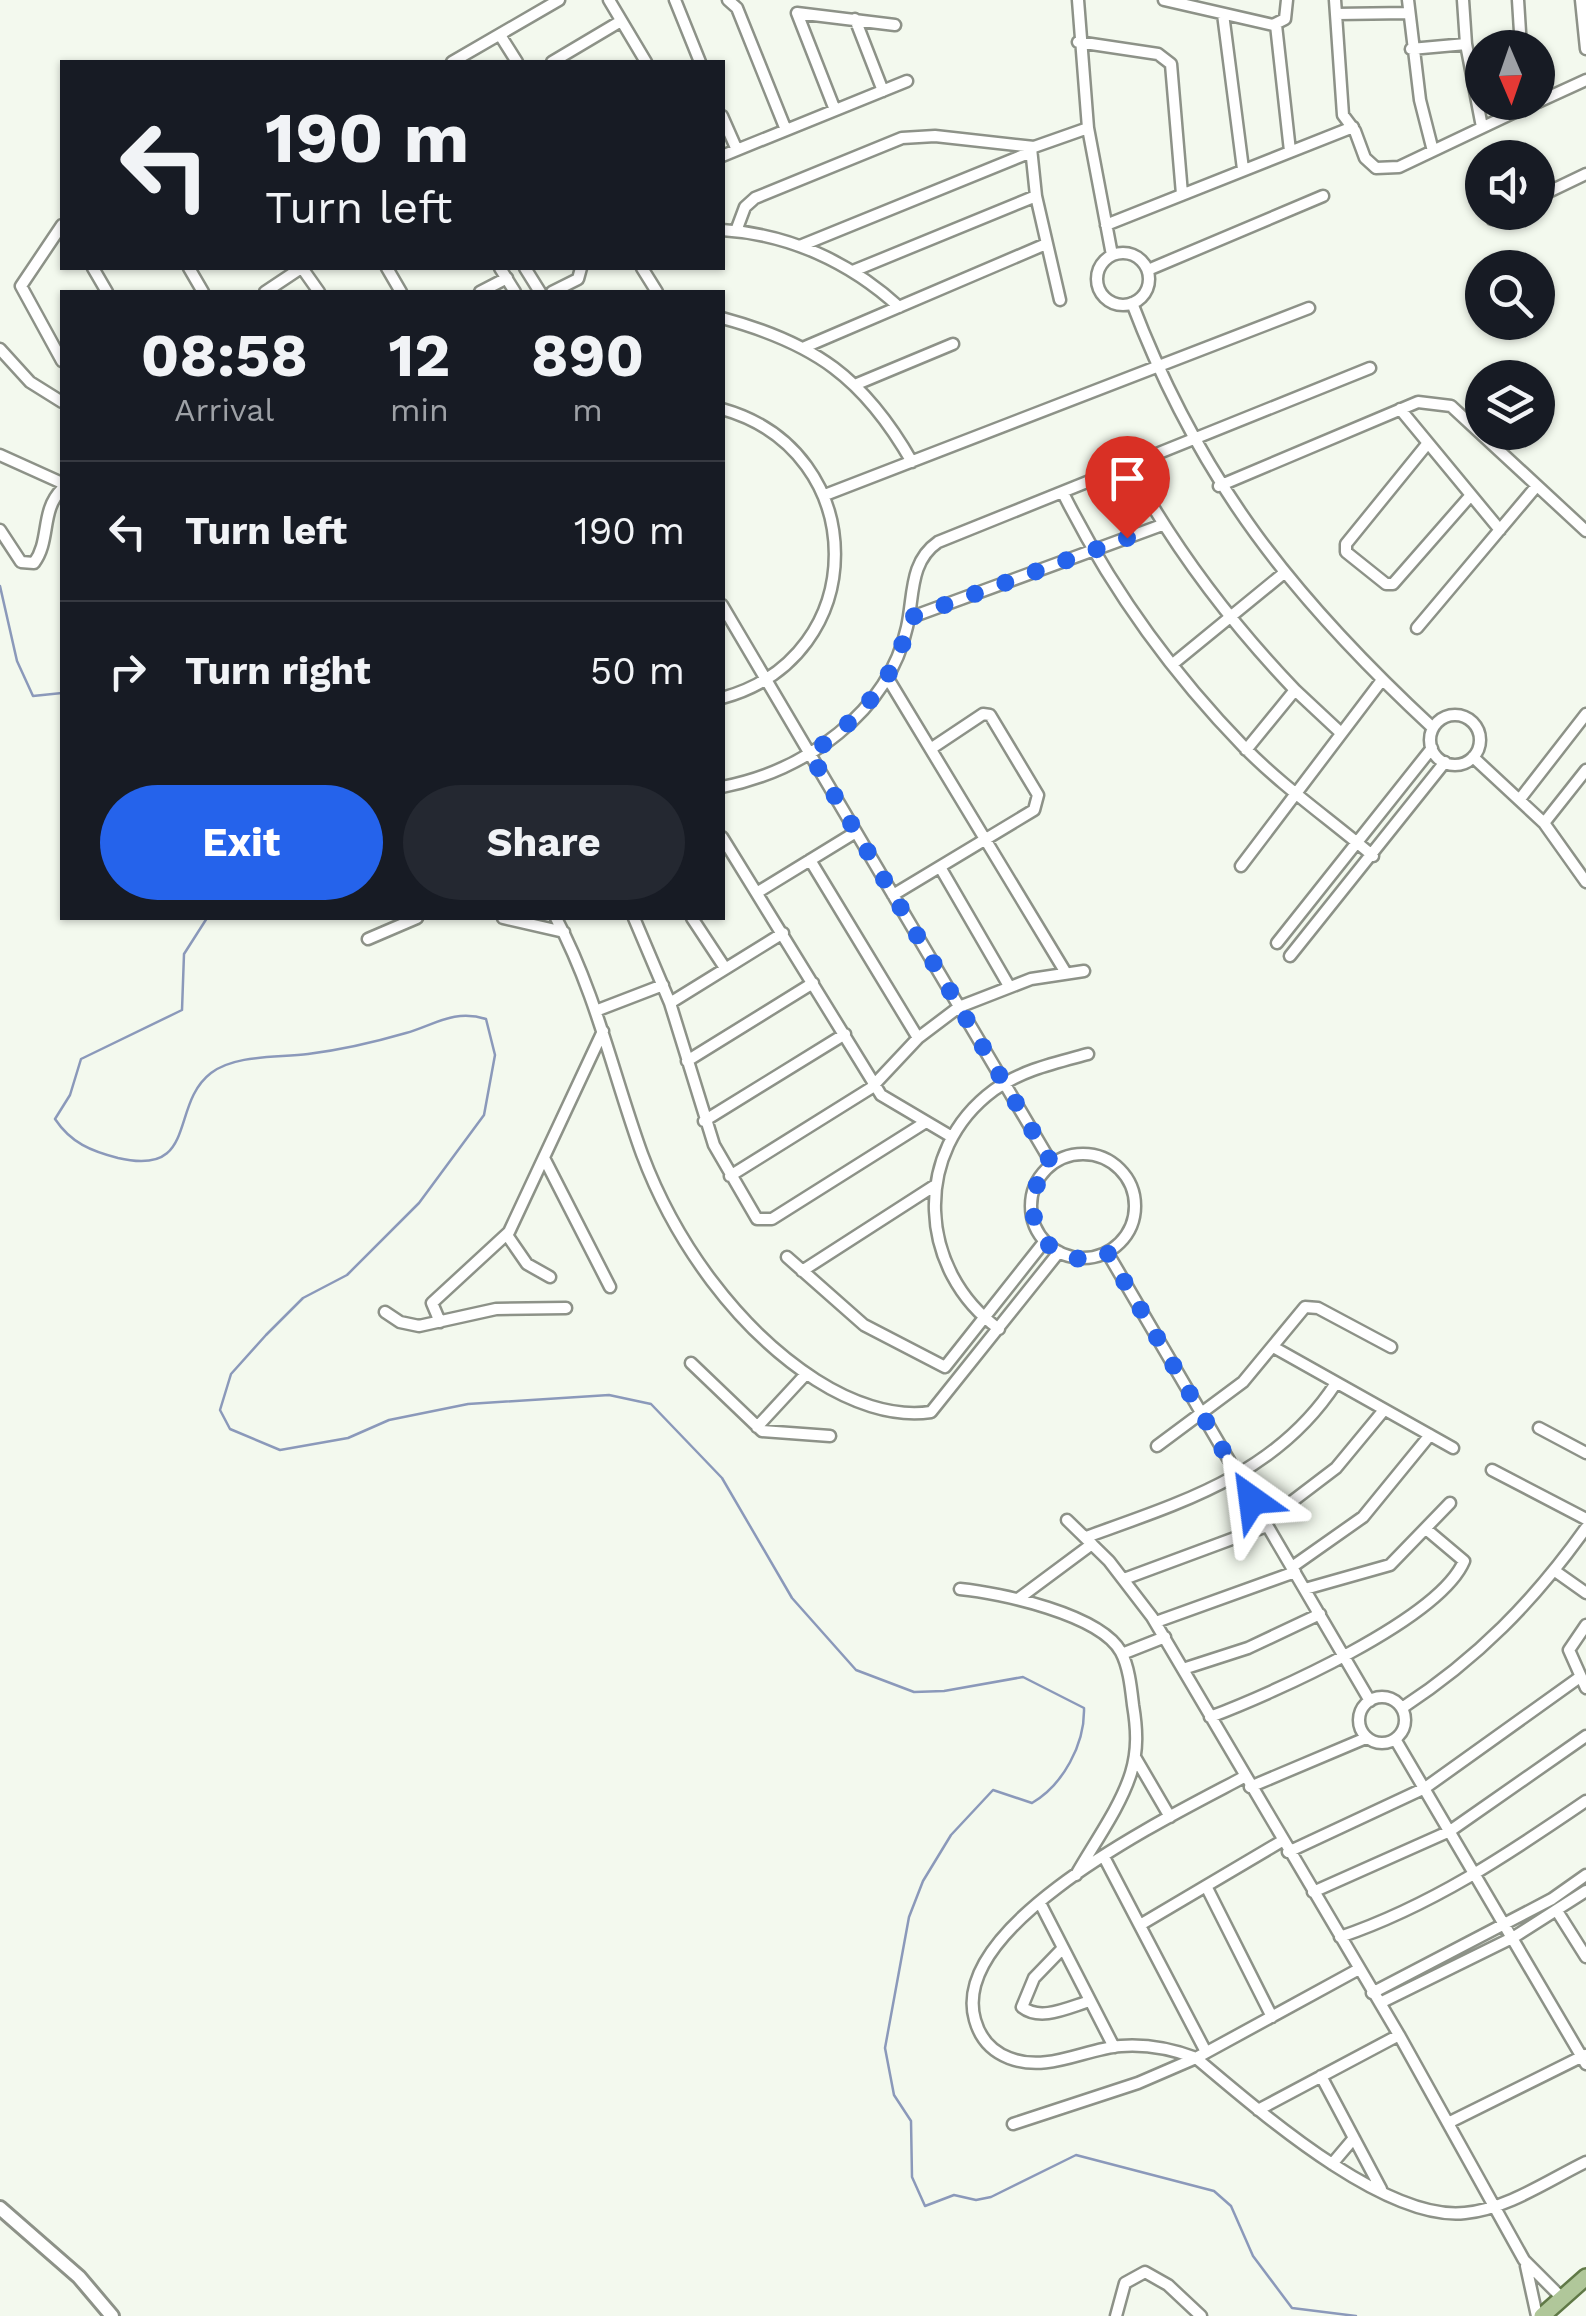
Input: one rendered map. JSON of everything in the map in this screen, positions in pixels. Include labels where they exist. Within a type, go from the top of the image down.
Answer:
[{"type":"main road","points":[[1539,2316],[1586,2278]]},
{"type":"street","points":[[455,60],[559,0]]},
{"type":"street","points":[[608,0],[645,60]]},
{"type":"street","points":[[675,0],[699,60]]},
{"type":"street","points":[[728,0],[737,8],[786,130]]},
{"type":"street","points":[[1078,0],[1078,42],[1088,128],[1112,255]]},
{"type":"street","points":[[1164,0],[1276,25]]},
{"type":"street","points":[[1276,25],[1286,16],[1287,0]]},
{"type":"street","points":[[1334,0],[1342,110],[1365,158],[1384,170],[1497,120]]},
{"type":"street","points":[[1408,0],[1412,49],[1433,151]]},
{"type":"street","points":[[1463,0],[1465,30]]},
{"type":"street","points":[[1518,0],[1520,30]]},
{"type":"street","points":[[1583,5],[1586,49]]},
{"type":"street","points":[[835,110],[796,15],[800,12],[895,25]]},
{"type":"street","points":[[1336,14],[1408,13]]},
{"type":"street","points":[[1223,14],[1243,169]]},
{"type":"street","points":[[855,19],[883,91]]},
{"type":"street","points":[[556,60],[621,21]]},
{"type":"street","points":[[1276,25],[1290,151]]},
{"type":"street","points":[[500,34],[516,60]]},
{"type":"street","points":[[1078,42],[1158,54],[1168,61],[1182,194]]},
{"type":"street","points":[[1412,49],[1465,44]]},
{"type":"street","points":[[575,49],[582,60]]},
{"type":"street","points":[[1555,93],[1586,80]]},
{"type":"street","points":[[725,155],[907,81]]},
{"type":"street","points":[[1481,120],[1482,127]]},
{"type":"street","points":[[725,123],[736,150]]},
{"type":"street","points":[[1106,225],[1353,127]]},
{"type":"street","points":[[800,246],[1088,128]]},
{"type":"street","points":[[736,230],[745,207],[755,198],[894,140],[936,136],[1017,142],[1031,150]]},
{"type":"street","points":[[1031,150],[1036,196],[1060,300]]},
{"type":"street","points":[[1555,189],[1586,174]]},
{"type":"street","points":[[854,272],[1036,196]]},
{"type":"street","points":[[1148,270],[1322,196]]},
{"type":"street","points":[[60,228],[21,286],[60,357]]},
{"type":"street","points":[[725,230],[800,246],[854,272],[899,307]]},
{"type":"street","points":[[804,347],[1046,244]]},
{"type":"street","points":[[1112,255],[1137,256],[1148,270],[1146,293],[1132,304],[1107,300],[1097,285],[1099,267],[1112,255]]},
{"type":"street","points":[[267,290],[299,270]]},
{"type":"street","points":[[556,290],[578,278],[580,270]]},
{"type":"street","points":[[483,290],[504,273]]},
{"type":"street","points":[[1132,304],[1156,368],[1219,486],[1284,573],[1382,680],[1434,728]]},
{"type":"street","points":[[825,495],[1309,308]]},
{"type":"street","points":[[725,319],[804,347],[857,384],[878,408],[912,462]]},
{"type":"street","points":[[857,384],[953,344]]},
{"type":"street","points":[[0,350],[30,382],[60,401]]},
{"type":"street","points":[[725,785],[764,776],[810,754],[860,714],[887,677],[909,618],[918,564],[933,546],[1370,368]]},
{"type":"street","points":[[1219,486],[1425,400],[1451,406],[1586,531]]},
{"type":"street","points":[[1400,409],[1500,530]]},
{"type":"street","points":[[725,410],[781,438],[802,459],[825,495],[836,548],[828,603],[799,652],[766,679],[725,697]]},
{"type":"street","points":[[1428,443],[1346,544],[1346,552],[1386,584],[1393,584],[1470,494]]},
{"type":"street","points":[[0,454],[60,485]]},
{"type":"street","points":[[1130,465],[1162,525],[1230,617],[1295,690],[1341,733]]},
{"type":"street","points":[[1417,628],[1536,488]]},
{"type":"street","points":[[0,530],[21,562],[34,563],[41,552],[49,507],[60,489]]},
{"type":"street","points":[[1063,493],[1092,552],[1174,663],[1246,750],[1372,856]]},
{"type":"street","points":[[909,618],[1162,525]]},
{"type":"street","points":[[1174,663],[1284,573]]},
{"type":"street","points":[[725,610],[1052,1164]]},
{"type":"street","points":[[887,677],[1066,972]]},
{"type":"street","points":[[1241,866],[1382,680]]},
{"type":"street","points":[[1246,750],[1295,690]]},
{"type":"street","points":[[893,895],[1034,810],[1038,799],[992,717],[983,714],[932,748]]},
{"type":"street","points":[[1520,799],[1586,714]]},
{"type":"street","points":[[1432,748],[1445,762],[1460,764],[1473,757],[1480,742],[1470,720],[1454,715],[1434,728]]},
{"type":"street","points":[[1277,943],[1432,748],[1434,728]]},
{"type":"street","points":[[1473,757],[1544,823],[1586,882]]},
{"type":"street","points":[[1290,956],[1445,762]]},
{"type":"street","points":[[1544,823],[1586,770]]},
{"type":"street","points":[[758,892],[856,832]]},
{"type":"street","points":[[725,842],[875,1086],[887,1100],[952,1137]]},
{"type":"street","points":[[810,860],[918,1038]]},
{"type":"street","points":[[940,867],[1009,986]]},
{"type":"street","points":[[368,939],[412,920]]},
{"type":"street","points":[[512,920],[564,932]]},
{"type":"street","points":[[557,920],[598,1010],[642,1153],[681,1234],[742,1316],[806,1374],[859,1404],[926,1413],[938,1408],[1058,1252]]},
{"type":"street","points":[[635,920],[670,1002],[704,1121],[754,1216],[768,1220],[926,1122]]},
{"type":"street","points":[[693,920],[725,968]]},
{"type":"street","points":[[670,1002],[783,933]]},
{"type":"street","points":[[730,1176],[875,1086],[918,1038],[959,1007],[1009,986],[1084,971]]},
{"type":"street","points":[[687,1061],[813,983]]},
{"type":"street","points":[[598,1010],[663,985]]},
{"type":"street","points":[[440,1322],[433,1301],[507,1235],[604,1030]]},
{"type":"street","points":[[704,1121],[844,1034]]},
{"type":"street","points":[[999,1329],[968,1301],[946,1265],[935,1224],[934,1186],[952,1137],[974,1108],[1004,1084],[1037,1068],[1088,1054]]},
{"type":"street","points":[[1094,1155],[1111,1162],[1129,1181],[1135,1206],[1132,1224],[1123,1239],[1107,1252],[1084,1258],[1058,1252],[1044,1242],[1032,1219],[1030,1201],[1035,1184],[1052,1164],[1068,1156],[1094,1155]]},
{"type":"street","points":[[544,1158],[610,1287]]},
{"type":"street","points":[[802,1271],[934,1186]]},
{"type":"street","points":[[507,1235],[527,1264],[550,1277]]},
{"type":"street","points":[[787,1257],[864,1325],[943,1368],[953,1363],[1044,1242]]},
{"type":"street","points":[[1107,1252],[1370,1700]]},
{"type":"street","points":[[1157,1446],[1202,1416],[1275,1348],[1299,1312],[1309,1306],[1392,1347]]},
{"type":"street","points":[[385,1312],[413,1326],[512,1307],[566,1308]]},
{"type":"street","points":[[1275,1348],[1453,1448]]},
{"type":"street","points":[[691,1363],[757,1427],[770,1433],[830,1436]]},
{"type":"street","points":[[757,1427],[806,1374]]},
{"type":"street","points":[[1018,1599],[1089,1540],[1239,1477],[1292,1436],[1336,1383]]},
{"type":"street","points":[[1124,1579],[1266,1524],[1336,1468],[1384,1410]]},
{"type":"street","points":[[1539,1428],[1586,1453]]},
{"type":"street","points":[[1156,1622],[1294,1569],[1363,1517],[1430,1436]]},
{"type":"street","points":[[1492,1470],[1586,1519]]},
{"type":"street","points":[[1305,1589],[1390,1565],[1450,1503]]},
{"type":"street","points":[[1067,1520],[1124,1579],[1165,1637],[1450,2122],[1524,2260],[1539,2316]]},
{"type":"street","points":[[1402,1708],[1492,1642],[1555,1571],[1586,1528]]},
{"type":"street","points":[[1210,1717],[1344,1657],[1410,1613],[1463,1565],[1463,1558],[1426,1529]]},
{"type":"street","points":[[1555,1571],[1586,1592]]},
{"type":"street","points":[[960,1588],[1018,1599],[1101,1634],[1122,1654],[1138,1736],[1135,1757],[1130,1777],[1075,1876]]},
{"type":"street","points":[[1183,1669],[1248,1648],[1320,1614]]},
{"type":"street","points":[[1140,1924],[1285,1847],[1425,1788],[1583,1683],[1569,1650],[1584,1632]]},
{"type":"street","points":[[1122,1654],[1165,1637]]},
{"type":"street","points":[[1201,2055],[1172,2048],[1114,2048],[1041,2063],[1012,2059],[989,2047],[978,2029],[970,2003],[980,1968],[1011,1928],[1040,1902],[1104,1857],[1170,1817],[1247,1782],[1366,1738],[1381,1744],[1396,1740],[1404,1728],[1402,1708],[1386,1697],[1370,1700],[1358,1717],[1366,1738]]},
{"type":"street","points":[[1314,1892],[1450,1831],[1586,1736]]},
{"type":"street","points":[[1396,1740],[1585,2059],[1450,2122]]},
{"type":"street","points":[[1135,1757],[1170,1817]]},
{"type":"street","points":[[1340,1937],[1476,1874],[1586,1800]]},
{"type":"street","points":[[1104,1857],[1201,2055],[1258,2110],[1332,2164],[1426,2210],[1447,2214],[1495,2206],[1586,2162]]},
{"type":"street","points":[[1372,1992],[1506,1924],[1586,1875]]},
{"type":"street","points":[[1206,1886],[1272,2016]]},
{"type":"street","points":[[1380,2003],[1514,1937],[1586,1891]]},
{"type":"street","points":[[1040,1902],[1114,2048]]},
{"type":"street","points":[[1557,1911],[1583,1942],[1586,1957]]},
{"type":"street","points":[[1063,1948],[1034,1978],[1022,2007],[1027,2012],[1046,2014],[1090,2001]]},
{"type":"street","points":[[1013,2124],[1201,2055],[1359,1969]]},
{"type":"street","points":[[1258,2110],[1400,2035]]},
{"type":"street","points":[[1321,2076],[1382,2190]]},
{"type":"street","points":[[1332,2164],[1354,2138]]},
{"type":"street","points":[[0,2208],[79,2277],[112,2316]]},
{"type":"street","points":[[1524,2260],[1561,2297]]},
{"type":"street","points":[[1129,2316],[1117,2312],[1125,2283],[1144,2272],[1168,2285],[1201,2316]]},
{"type":"waterway","points":[[0,586],[17,661],[33,696],[60,693]]},
{"type":"waterway","points":[[206,920],[184,954],[182,1010],[81,1059],[70,1095],[55,1119],[82,1145],[118,1158],[144,1161],[161,1157],[179,1135],[198,1087],[221,1067],[245,1060],[345,1048],[464,1016],[486,1019],[495,1055],[484,1115],[419,1203],[347,1275],[303,1298],[231,1374],[220,1410],[230,1429],[280,1450],[348,1438],[389,1420],[468,1404],[609,1395],[651,1404],[722,1478],[792,1598],[856,1670],[914,1692],[944,1691],[1023,1677],[1084,1708],[1076,1749],[1053,1786],[1032,1803],[993,1790],[951,1835],[923,1881],[909,1917],[885,2048],[894,2095],[911,2121],[912,2177],[925,2206],[954,2195],[976,2200],[991,2197],[1076,2155],[1214,2191],[1231,2206],[1253,2256],[1292,2308],[1356,2316]]},
{"type":"route","points":[[1127,538],[909,618],[899,654],[872,700],[848,725],[810,754],[1052,1164],[1035,1184],[1030,1201],[1039,1235],[1051,1248],[1067,1256],[1084,1258],[1107,1252],[1252,1500]]}]
